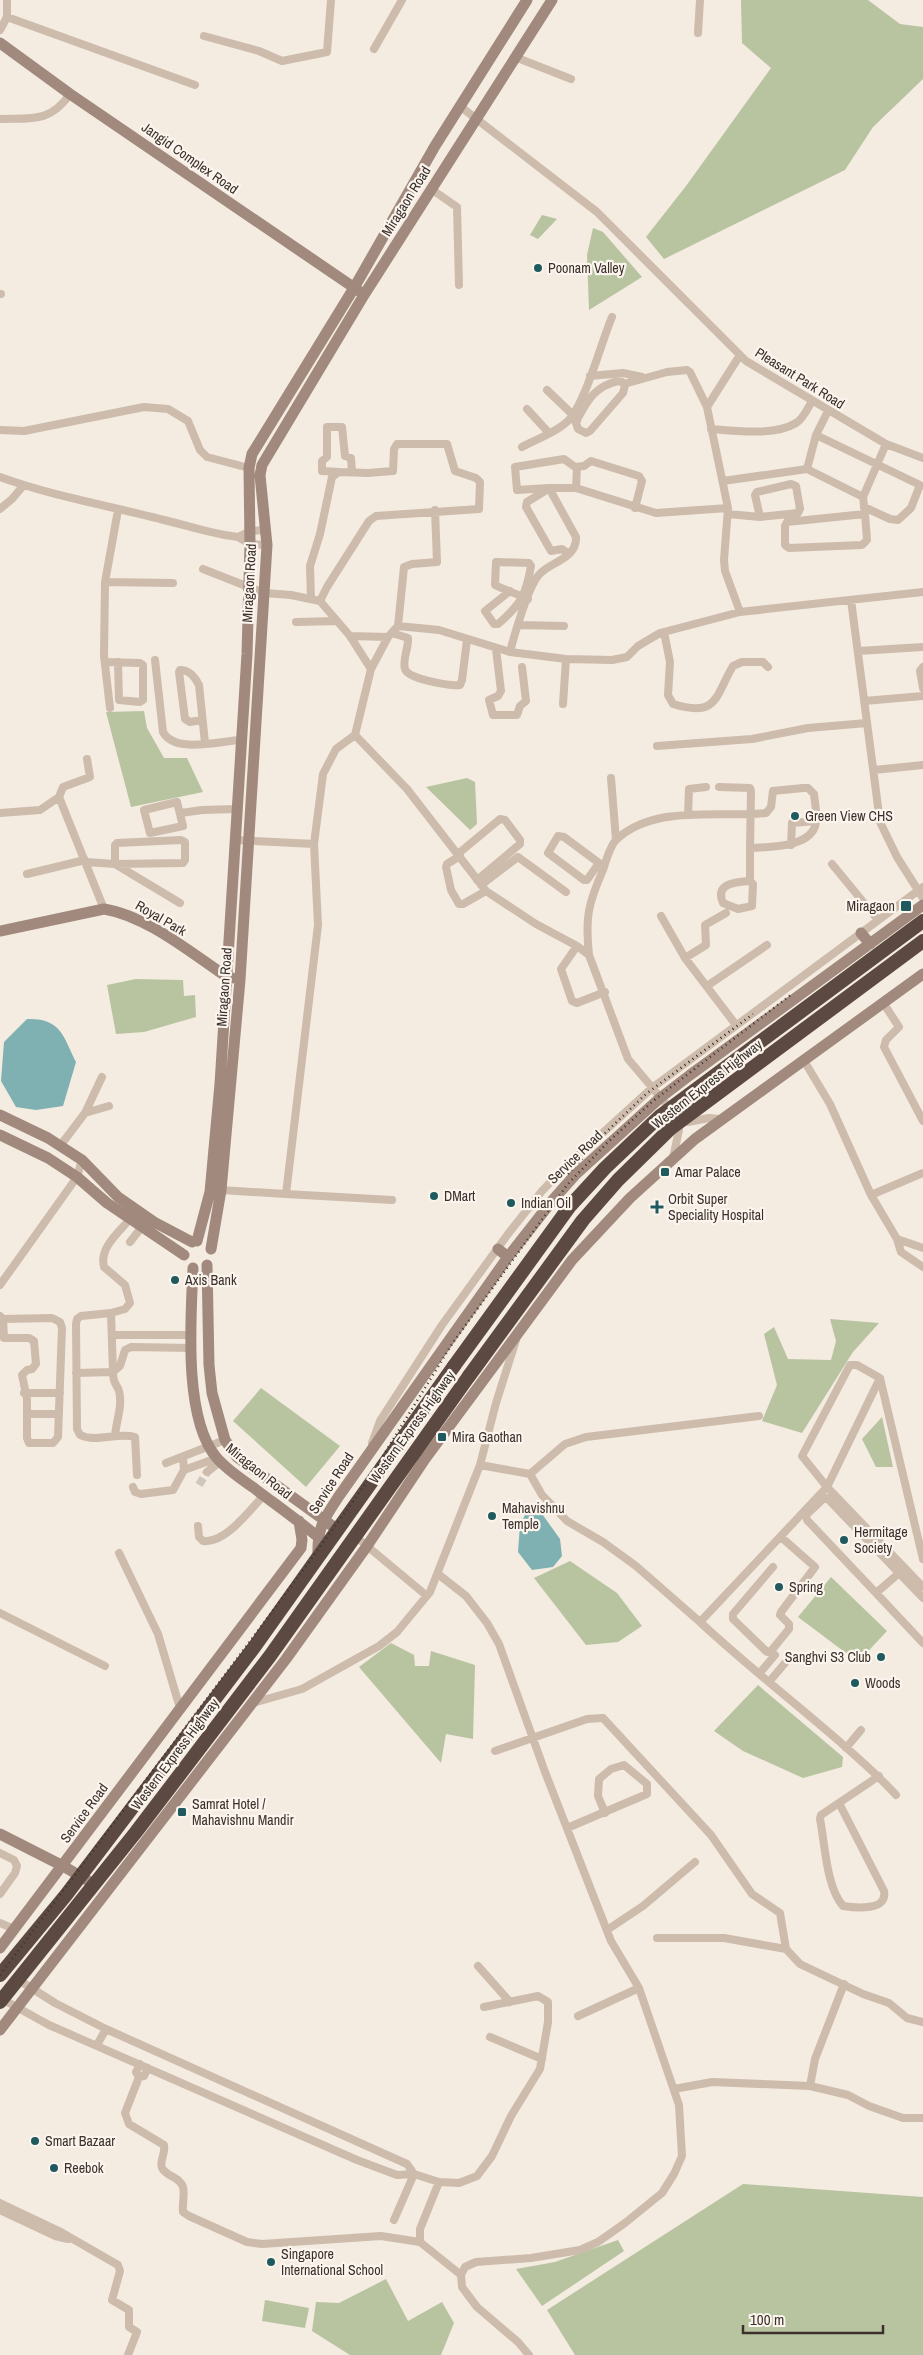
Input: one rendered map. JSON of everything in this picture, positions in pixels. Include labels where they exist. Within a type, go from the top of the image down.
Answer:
[{"type":"highway","name":"Western Express Highway","points":[[0,1975],[80,1876],[255,1646],[570,1206],[605,1168],[660,1116],[923,921]]},
{"type":"highway","name":"Western Express Highway","points":[[1,2001],[94,1885],[264,1664],[468,1376],[583,1220],[624,1174],[670,1129],[923,941]]},
{"type":"main road","name":"Miragaon Road","points":[[195,1241],[210,1192],[227,977],[250,587],[249,468],[252,454],[354,288],[435,146],[527,0]]},
{"type":"main road","name":"Miragaon Road","points":[[211,1249],[221,1190],[240,980],[267,545],[260,475],[262,465],[364,294],[552,0]]},
{"type":"main road","name":"Jangid Complex Road","points":[[0,43],[70,94],[364,294]]},
{"type":"main road","name":"Service Road","points":[[317,1536],[324,1520],[369,1452],[508,1257],[575,1175],[660,1098],[923,905]]},
{"type":"main road","name":"Royal Park","points":[[104,908],[132,917],[227,977],[240,980]]},
{"type":"main road","points":[[0,931],[104,908]]},
{"type":"main road","points":[[861,933],[870,944]]},
{"type":"main road","points":[[0,2030],[251,1704],[367,1546],[425,1459],[572,1260],[630,1198],[673,1158],[719,1120],[803,1059],[884,1004],[923,974]]},
{"type":"main road","points":[[706,1048],[712,1058]]},
{"type":"main road","points":[[0,1115],[60,1146],[82,1160],[118,1197],[154,1222],[195,1241],[203,1242],[211,1249],[212,1255],[208,1265],[198,1269],[193,1268],[185,1260],[184,1255],[188,1246],[195,1241]]},
{"type":"main road","points":[[0,1135],[48,1158],[77,1177],[107,1203],[142,1228],[184,1255]]},
{"type":"main road","points":[[498,1249],[508,1257]]},
{"type":"main road","name":"Miragaon Road","points":[[208,1265],[209,1365],[212,1393],[224,1440],[237,1457],[338,1530]]},
{"type":"main road","name":"Miragaon Road","points":[[193,1268],[191,1335],[197,1415],[209,1447],[219,1460],[317,1536]]},
{"type":"main road","name":"Service Road","points":[[0,1948],[301,1548],[302,1540],[299,1521]]},
{"type":"main road","points":[[317,1536],[318,1556]]},
{"type":"main road","points":[[0,1834],[63,1866],[94,1885]]},
{"type":"street","points":[[0,30],[7,17],[7,0]]},
{"type":"street","points":[[204,36],[259,51],[282,62],[327,52],[331,0]]},
{"type":"street","points":[[374,49],[402,0]]},
{"type":"street","points":[[698,33],[700,0]]},
{"type":"street","points":[[7,17],[195,85]]},
{"type":"street","points":[[516,57],[571,79]]},
{"type":"street","points":[[0,119],[43,117],[61,107],[70,94]]},
{"type":"street","name":"Pleasant Park Road","points":[[461,107],[598,212],[679,296],[740,355],[828,411],[886,444],[923,458]]},
{"type":"street","points":[[432,189],[454,202],[457,207],[459,285]]},
{"type":"street","points":[[522,447],[559,428],[572,414],[580,402],[612,317]]},
{"type":"street","points":[[707,407],[740,355]]},
{"type":"street","points":[[624,384],[623,393],[590,431],[586,432],[578,429],[576,423],[578,418],[596,390],[612,382],[618,381],[624,384],[643,378],[687,370],[690,372],[707,407],[723,481],[728,511],[724,571],[740,612]]},
{"type":"street","points":[[590,376],[623,373],[643,378]]},
{"type":"street","points":[[547,390],[572,414]]},
{"type":"street","points":[[712,429],[744,432],[787,427],[798,423],[812,401]]},
{"type":"street","points":[[0,430],[24,431],[144,407],[168,408],[188,421],[200,450],[207,458],[249,468]]},
{"type":"street","points":[[527,409],[549,433]]},
{"type":"street","points":[[807,469],[816,434],[828,411]]},
{"type":"street","points":[[320,601],[327,587],[372,519],[376,516],[435,510],[478,509],[479,507],[480,482],[476,478],[455,471],[447,444],[397,444],[394,449],[393,471],[352,472],[339,472],[322,471],[322,462],[327,457],[326,427],[342,427],[345,456],[351,458],[352,472]]},
{"type":"street","points":[[816,434],[877,465],[922,482],[911,508],[898,520],[864,511],[787,522],[785,526],[786,545],[789,548],[862,545],[867,540],[864,511],[863,497],[877,465],[886,444]]},
{"type":"street","points":[[636,508],[642,482],[639,476],[591,461],[584,466],[577,467],[564,459],[515,467],[518,490],[576,488],[636,508],[656,513],[728,511],[760,517],[800,511],[796,486],[791,484],[756,493],[760,517]]},
{"type":"street","points":[[576,488],[577,467]]},
{"type":"street","points":[[723,481],[807,469],[863,497]]},
{"type":"street","points":[[311,599],[310,566],[320,534],[330,480],[339,472]]},
{"type":"street","points":[[0,477],[23,486],[213,534],[238,537],[250,544],[267,545]]},
{"type":"street","points":[[0,508],[12,499],[23,486]]},
{"type":"street","points":[[510,591],[485,611],[494,624],[498,624],[516,609],[537,576],[569,554],[574,546],[576,537],[549,488]]},
{"type":"street","points":[[549,488],[527,502],[526,507],[551,551],[562,549],[569,554]]},
{"type":"street","points":[[110,708],[105,662],[105,582],[118,510]]},
{"type":"street","points":[[286,1194],[318,925],[314,844],[323,774],[336,749],[355,735],[371,669],[390,635],[398,626],[404,567],[412,564],[436,563],[438,559],[435,510]]},
{"type":"street","points":[[238,537],[250,530],[265,530]]},
{"type":"street","points":[[510,652],[525,597],[531,564],[496,562],[494,584],[525,597]]},
{"type":"street","points":[[203,569],[264,593],[320,601],[350,636],[371,669]]},
{"type":"street","points":[[105,582],[173,583]]},
{"type":"street","points":[[398,626],[439,630],[510,652],[566,659],[612,660],[627,657],[647,640],[664,632],[740,612],[923,592]]},
{"type":"street","points":[[851,600],[880,822],[897,857],[921,888],[923,898]]},
{"type":"street","points":[[296,622],[337,621]]},
{"type":"street","points":[[518,625],[564,626]]},
{"type":"street","points":[[664,632],[670,662],[668,694],[673,704],[687,708],[710,706],[718,698],[733,666],[750,661],[763,662],[768,667]]},
{"type":"street","points":[[350,636],[390,635],[408,638],[404,667],[407,672],[427,681],[454,686],[460,685],[462,680],[468,640]]},
{"type":"street","points":[[858,652],[923,647]]},
{"type":"street","points":[[496,648],[501,691],[498,696],[489,700],[493,716],[517,715],[520,706],[526,701],[522,667]]},
{"type":"street","points":[[563,704],[566,659]]},
{"type":"street","points":[[155,660],[165,736],[175,744],[182,745],[242,740]]},
{"type":"street","points":[[105,662],[118,662],[143,665],[143,700],[140,702],[119,700],[118,662]]},
{"type":"street","points":[[923,667],[920,671],[923,688]]},
{"type":"street","points":[[202,720],[190,722],[185,720],[180,670],[187,671],[195,677],[199,685],[205,743]]},
{"type":"street","points":[[864,701],[923,696]]},
{"type":"street","points":[[657,746],[752,739],[808,728],[867,723]]},
{"type":"street","points":[[355,735],[407,789],[460,854],[482,885],[536,924],[577,946],[589,956]]},
{"type":"street","points":[[0,813],[40,810],[59,797],[63,787],[90,777],[88,759]]},
{"type":"street","points":[[874,770],[923,765]]},
{"type":"street","points":[[612,778],[616,840]]},
{"type":"street","points":[[718,787],[750,788],[751,814],[750,881],[753,884],[752,906],[738,909],[722,902],[721,892],[724,886],[734,882],[750,881]]},
{"type":"street","points":[[688,815],[689,788],[706,788]]},
{"type":"street","points":[[601,865],[560,836],[548,850],[548,853],[584,880],[588,880],[601,865],[616,840],[645,822],[688,815],[766,813],[769,810],[772,794],[776,789],[808,788],[814,794],[816,821],[814,828],[806,836],[792,845],[750,848]]},
{"type":"street","points":[[59,797],[104,908]]},
{"type":"street","points":[[177,802],[181,814],[183,824],[181,827],[151,833],[148,831],[145,809],[177,802]]},
{"type":"street","points":[[181,814],[202,810],[237,809]]},
{"type":"street","points":[[500,819],[505,820],[520,840],[520,844],[463,904],[459,904],[451,890],[446,867],[447,864],[460,854],[500,819]]},
{"type":"street","points":[[792,845],[792,823],[816,821]]},
{"type":"street","points":[[27,874],[86,861],[115,864],[183,863],[185,860],[185,842],[182,840],[117,843],[114,845],[115,864]]},
{"type":"street","points":[[235,840],[314,844]]},
{"type":"street","points":[[482,885],[518,857],[566,892]]},
{"type":"street","points":[[115,864],[180,903]]},
{"type":"street","points":[[832,864],[878,920]]},
{"type":"street","points":[[601,865],[587,912],[589,956],[605,992],[628,1059],[673,1113],[688,1122],[709,1118],[719,1120]]},
{"type":"street","points":[[369,1452],[380,1421],[442,1325],[498,1249],[556,1177],[652,1088],[921,888]]},
{"type":"street","points":[[684,958],[706,945],[706,925],[726,913]]},
{"type":"street","points":[[661,916],[684,958],[736,1026]]},
{"type":"street","points":[[707,986],[767,945]]},
{"type":"street","points":[[577,946],[561,969],[572,1001],[577,1003],[605,992]]},
{"type":"street","points":[[884,1004],[898,1027],[886,1040],[884,1048],[923,1122]]},
{"type":"street","points":[[803,1059],[830,1104],[871,1195],[897,1238],[901,1252],[923,1267]]},
{"type":"street","points":[[60,1146],[85,1113],[102,1077]]},
{"type":"street","points":[[85,1113],[109,1106]]},
{"type":"street","points":[[673,1113],[679,1130],[673,1158]]},
{"type":"street","points":[[0,1285],[77,1177],[82,1160]]},
{"type":"street","points":[[871,1195],[923,1173]]},
{"type":"street","points":[[221,1190],[392,1200]]},
{"type":"street","points":[[130,1219],[106,1248],[103,1255],[104,1267],[125,1285],[130,1303],[125,1309],[111,1313],[82,1316],[77,1319],[77,1430],[80,1435],[92,1438],[133,1436],[137,1439],[137,1476]]},
{"type":"street","points":[[130,1242],[142,1228]]},
{"type":"street","points":[[897,1238],[923,1248]]},
{"type":"street","points":[[111,1313],[113,1383],[118,1391],[120,1418],[115,1436]]},
{"type":"street","points":[[1,1318],[52,1318],[60,1322],[62,1328],[57,1441],[53,1443],[29,1443],[27,1438],[27,1399],[24,1393],[22,1376],[36,1364],[34,1341],[29,1338],[4,1338],[1,1318]]},
{"type":"street","points":[[251,1704],[302,1689],[379,1646],[397,1632],[427,1596],[438,1574],[480,1465],[496,1403],[520,1330]]},
{"type":"street","points":[[112,1335],[191,1335]]},
{"type":"street","points":[[76,1372],[113,1372],[120,1366],[125,1350],[131,1347],[192,1348]]},
{"type":"street","points":[[923,1559],[880,1378],[857,1365],[850,1365],[802,1454],[827,1487],[902,1571],[923,1598]]},
{"type":"street","points":[[700,1622],[827,1487],[880,1378]]},
{"type":"street","points":[[24,1393],[60,1393]]},
{"type":"street","points":[[27,1414],[59,1414]]},
{"type":"street","points":[[530,1474],[564,1444],[586,1437],[759,1416]]},
{"type":"street","points":[[166,1463],[224,1440]]},
{"type":"street","points":[[133,1487],[135,1492],[141,1494],[168,1492],[176,1487],[184,1470],[183,1457]]},
{"type":"street","points":[[184,1470],[219,1460]]},
{"type":"street","points":[[207,1472],[219,1460]]},
{"type":"street","points":[[480,1465],[530,1474]]},
{"type":"street","points":[[530,1474],[542,1495],[567,1520],[603,1542],[636,1566],[879,1776],[896,1795]]},
{"type":"street","points":[[198,1526],[199,1537],[203,1541],[215,1540],[232,1529],[264,1496]]},
{"type":"street","points":[[923,1587],[902,1571],[827,1498],[824,1498],[806,1515],[807,1520],[923,1643]]},
{"type":"street","points":[[355,1536],[427,1596]]},
{"type":"street","points":[[773,1568],[732,1614],[733,1619],[767,1652],[772,1651],[789,1629],[788,1624],[780,1615],[781,1612],[815,1566],[781,1537]]},
{"type":"street","points":[[119,1553],[158,1634],[180,1708]]},
{"type":"street","points":[[876,1593],[902,1571]]},
{"type":"street","points":[[438,1574],[466,1596],[487,1623],[499,1644],[611,1941],[639,1988],[679,2105],[682,2156],[674,2174],[662,2193],[626,2224],[598,2242],[580,2250],[531,2258],[476,2262],[465,2267],[461,2275],[462,2287],[477,2307],[518,2342],[529,2355]]},
{"type":"street","points":[[0,1613],[105,1666]]},
{"type":"street","points":[[759,1674],[775,1655]]},
{"type":"street","points":[[769,1682],[785,1663]]},
{"type":"street","points":[[495,1751],[587,1719],[603,1718],[712,1835],[752,1894],[780,1913],[786,1949],[800,1964],[863,1994],[889,2003],[907,2018],[923,2022]]},
{"type":"street","points":[[846,1748],[862,1730]]},
{"type":"street","points":[[567,1828],[605,1813],[647,1794],[647,1784],[624,1765],[611,1769],[599,1778],[598,1796],[605,1813]]},
{"type":"street","points":[[838,1803],[884,1891],[883,1901],[865,1909],[843,1906],[837,1899],[829,1869],[820,1818],[821,1815],[838,1803],[879,1776]]},
{"type":"street","points":[[0,1853],[14,1860],[17,1866],[0,1894]]},
{"type":"street","points":[[608,1930],[643,1906],[695,1862]]},
{"type":"street","points":[[0,1923],[14,1929]]},
{"type":"street","points":[[657,1938],[724,1938],[786,1949]]},
{"type":"street","points":[[478,1966],[510,2002]]},
{"type":"street","points":[[18,1979],[55,2003],[106,2029],[407,2164],[414,2174]]},
{"type":"street","points":[[810,2086],[816,2059],[844,1984]]},
{"type":"street","points":[[578,2016],[639,1988]]},
{"type":"street","points":[[1,2001],[17,2007],[49,2025],[334,2150],[397,2175],[414,2174],[439,2182],[459,2183],[478,2176],[492,2156],[512,2116],[540,2069],[548,2022],[548,2002],[538,1996],[484,2007]]},
{"type":"street","points":[[97,2045],[106,2029]]},
{"type":"street","points":[[490,2037],[542,2059]]},
{"type":"street","points":[[139,2077],[136,2072],[140,2064]]},
{"type":"street","points":[[139,2077],[144,2076],[148,2068]]},
{"type":"street","points":[[139,2077],[125,2113],[126,2118],[129,2124],[164,2145],[166,2150],[161,2165],[163,2169],[181,2182],[184,2188],[183,2212],[188,2216],[247,2242],[262,2244],[381,2236],[420,2242],[461,2275]]},
{"type":"street","points":[[674,2089],[712,2082],[810,2086],[848,2095],[869,2106],[903,2118],[923,2118]]},
{"type":"street","points":[[303,2137],[312,2122]]},
{"type":"street","points":[[334,2150],[342,2135]]},
{"type":"street","points":[[394,2220],[414,2174]]},
{"type":"street","points":[[420,2242],[420,2229],[439,2182]]},
{"type":"street","points":[[0,2203],[59,2231],[118,2265],[120,2271],[112,2300],[128,2310],[129,2327],[137,2332],[128,2355]]},
{"type":"street","points":[[0,2210],[55,2236],[70,2239]]},
{"type":"green space","points":[[741,0],[868,0],[900,24],[923,27],[923,79],[873,127],[845,170],[664,259],[646,237],[686,186],[771,68],[742,43]]},
{"type":"green space","points":[[542,215],[557,219],[538,239],[530,235]]},
{"type":"green space","points":[[593,228],[603,232],[642,277],[589,310],[587,255]]},
{"type":"green space","points":[[144,711],[147,728],[164,758],[187,758],[203,792],[131,807],[106,712]]},
{"type":"green space","points":[[467,778],[475,782],[477,824],[470,830],[426,787]]},
{"type":"green space","points":[[136,979],[183,980],[184,996],[195,995],[196,1017],[144,1032],[116,1034],[107,985]]},
{"type":"green space","points":[[830,1319],[879,1323],[853,1352],[802,1433],[762,1421],[777,1385],[764,1334],[774,1327],[788,1359],[831,1360],[836,1341]]},
{"type":"green space","points":[[261,1388],[340,1446],[306,1487],[233,1421]]},
{"type":"green space","points":[[882,1417],[893,1467],[876,1467],[862,1439]]},
{"type":"green space","points":[[570,1561],[617,1593],[642,1626],[618,1642],[586,1645],[534,1578]]},
{"type":"green space","points":[[831,1577],[887,1631],[858,1662],[798,1617]]},
{"type":"green space","points":[[391,1643],[414,1655],[415,1666],[429,1666],[431,1651],[475,1665],[473,1739],[446,1734],[441,1763],[359,1667]]},
{"type":"green space","points":[[758,1685],[843,1757],[842,1767],[803,1778],[743,1751],[714,1731]]},
{"type":"green space","points":[[743,2184],[923,2197],[923,2355],[575,2355],[547,2310]]},
{"type":"green space","points":[[618,2240],[624,2251],[542,2306],[516,2269],[555,2262]]},
{"type":"green space","points":[[386,2279],[408,2321],[442,2302],[454,2323],[441,2355],[350,2355],[312,2331],[316,2302],[339,2303]]},
{"type":"green space","points":[[265,2300],[309,2308],[305,2328],[262,2321]]},
{"type":"water","points":[[27,1019],[38,1019],[54,1025],[64,1037],[76,1062],[63,1106],[36,1110],[16,1107],[1,1081],[4,1042]]},
{"type":"water","points":[[537,1507],[560,1539],[562,1556],[553,1567],[532,1570],[518,1552],[520,1525],[528,1509]]},
{"type":"tunnel","points":[[199,1485],[207,1472]]},
{"type":"railway","points":[[0,1975],[367,1482],[452,1344],[567,1185],[608,1142],[653,1101],[792,994]]},
{"type":"railway","points":[[568,1174],[601,1137],[646,1094],[753,1014]]},
{"type":"place","name":"Poonam Valley","points":[[538,268]]},
{"type":"place","name":"Green View CHS","points":[[795,816]]},
{"type":"place","name":"Miragaon","points":[[906,906]]},
{"type":"place","name":"Amar Palace","points":[[665,1172]]},
{"type":"place","name":"DMart","points":[[434,1196]]},
{"type":"place","name":"Indian Oil","points":[[511,1203]]},
{"type":"place","name":"Orbit Super Speciality Hospital","points":[[657,1207]]},
{"type":"place","name":"Axis Bank","points":[[175,1280]]},
{"type":"place","name":"Mira Gaothan","points":[[442,1437]]},
{"type":"place","name":"Mahavishnu Temple","points":[[492,1516]]},
{"type":"place","name":"Hermitage Society","points":[[844,1540]]},
{"type":"place","name":"Spring","points":[[779,1587]]},
{"type":"place","name":"Sanghvi S3 Club","points":[[881,1657]]},
{"type":"place","name":"Woods","points":[[855,1683]]},
{"type":"place","name":"Samrat Hotel / Mahavishnu Mandir","points":[[182,1812]]},
{"type":"place","name":"Smart Bazaar","points":[[35,2141]]},
{"type":"place","name":"Reebok","points":[[54,2168]]},
{"type":"place","name":"Singapore International School","points":[[271,2262]]}]
